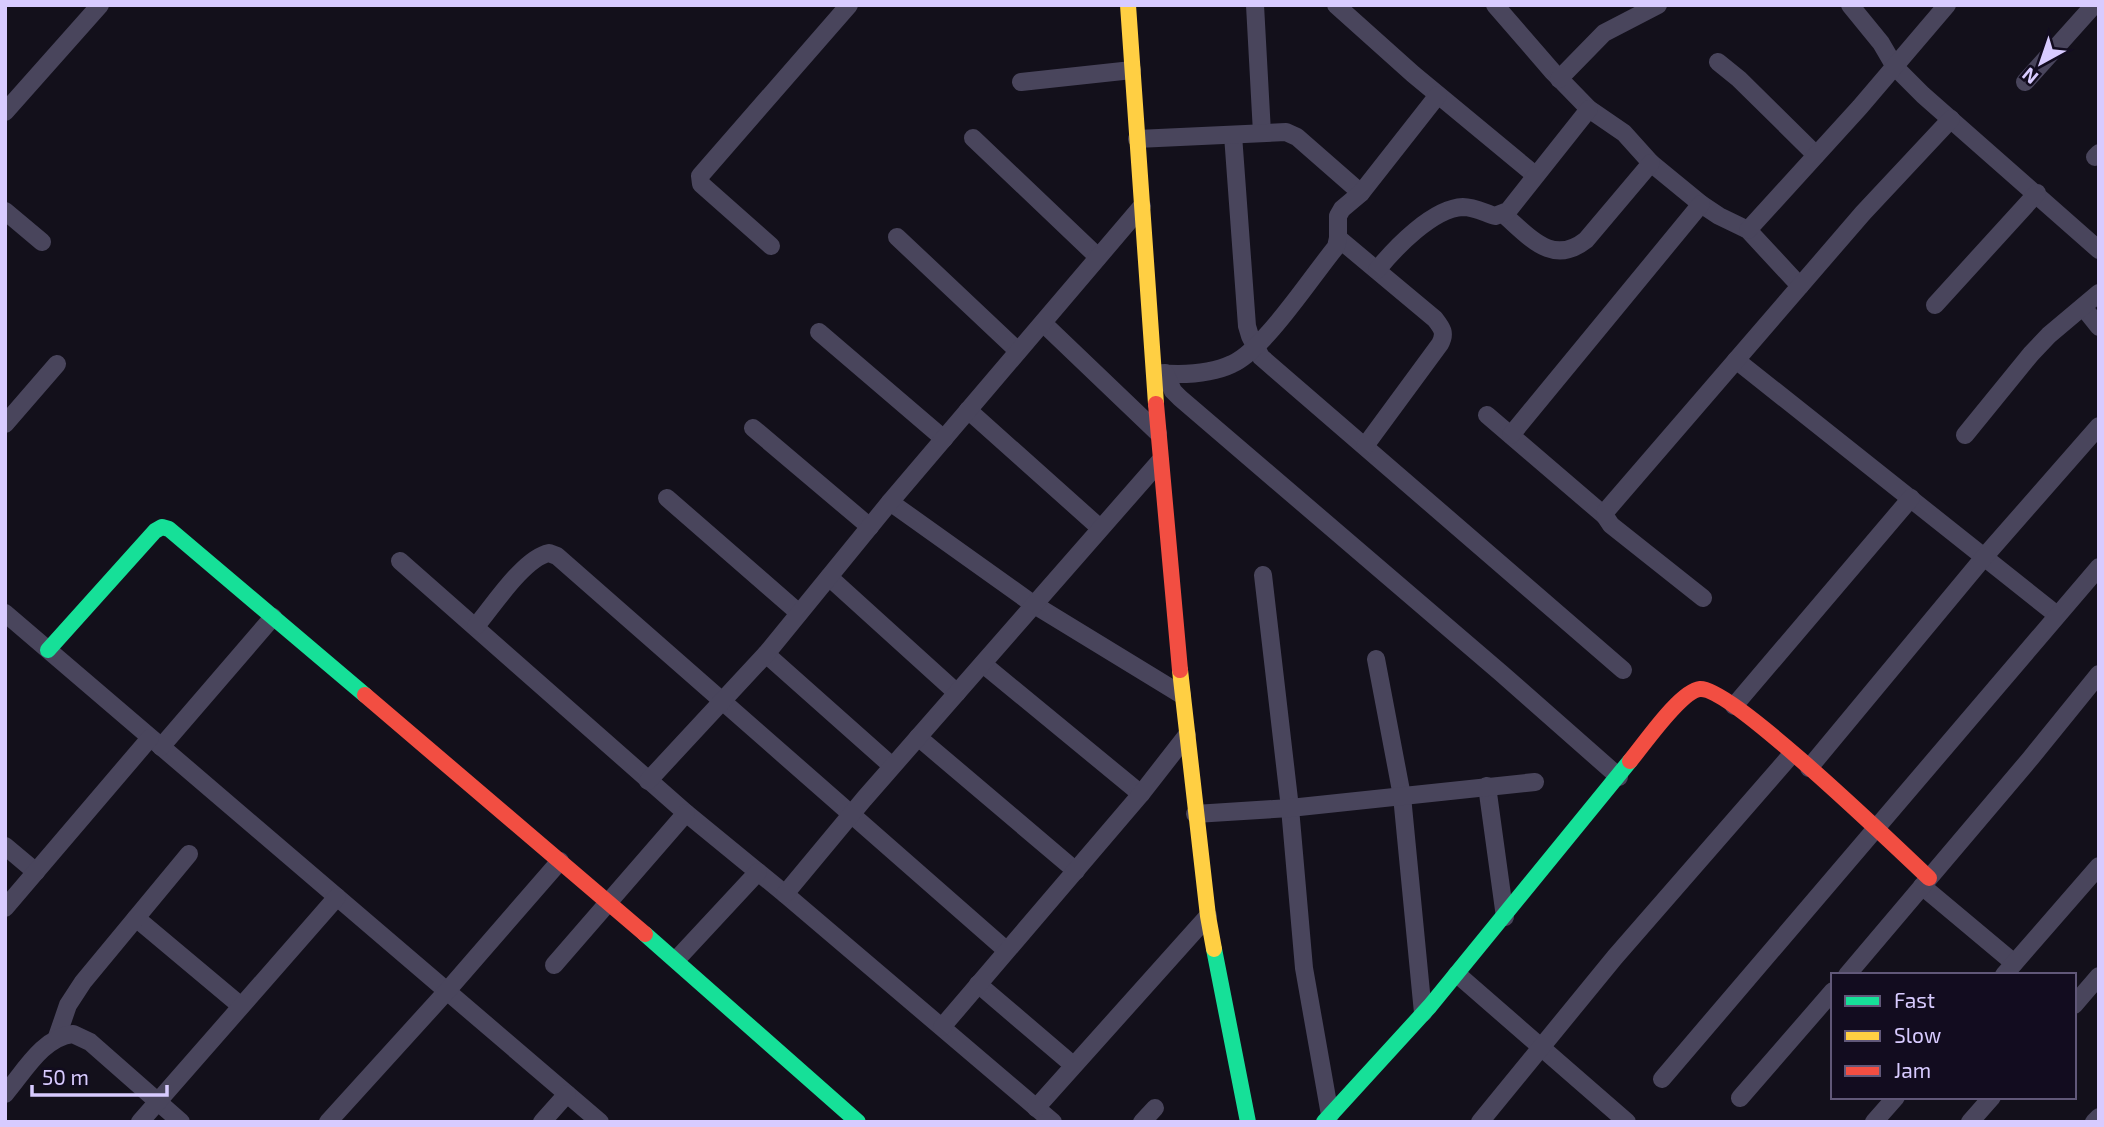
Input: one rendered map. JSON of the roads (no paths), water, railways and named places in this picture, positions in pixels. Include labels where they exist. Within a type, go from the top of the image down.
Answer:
[{"type":"street","points":[[5,112],[100,5]]},
{"type":"street","points":[[771,246],[701,184],[700,176],[849,5]]},
{"type":"street","points":[[1128,5],[1142,206],[1160,373],[1160,461],[1182,695],[1208,916],[1248,1122]]},
{"type":"street","points":[[1255,5],[1262,134]]},
{"type":"street","points":[[1336,5],[1535,175]]},
{"type":"street","points":[[1495,5],[1559,79],[1589,109],[1625,132],[1651,163],[1701,204],[1748,230],[1801,286]]},
{"type":"street","points":[[1559,79],[1604,33],[1658,5]]},
{"type":"street","points":[[1850,5],[1881,43],[1895,67],[2099,250]]},
{"type":"street","points":[[1748,230],[1895,67],[1947,5]]},
{"type":"street","points":[[2025,82],[2094,5]]},
{"type":"street","points":[[1718,62],[1739,79],[1816,155]]},
{"type":"street","points":[[1020,82],[1132,70]]},
{"type":"street","points":[[1160,373],[1225,367],[1255,348],[1336,247],[1338,216],[1361,192],[1437,94]]},
{"type":"street","points":[[1377,270],[1401,244],[1450,209],[1471,207],[1495,216],[1503,215],[1589,109]]},
{"type":"street","points":[[1605,516],[1606,511],[1863,213],[1951,119]]},
{"type":"street","points":[[1137,139],[1286,132],[1297,137],[1361,192]]},
{"type":"street","points":[[1233,135],[1247,326],[1255,348],[1268,364],[1623,670]]},
{"type":"street","points":[[973,138],[1098,257]]},
{"type":"street","points":[[1503,215],[1551,250],[1564,252],[1576,248],[1586,240],[1651,163]]},
{"type":"street","points":[[1935,305],[2036,193]]},
{"type":"street","points":[[1511,435],[1701,204]]},
{"type":"street","points":[[648,781],[766,654],[890,502],[1142,206]]},
{"type":"street","points":[[5,211],[42,242]]},
{"type":"street","points":[[897,237],[1018,351]]},
{"type":"street","points":[[1338,238],[1435,319],[1443,329],[1443,337],[1365,446]]},
{"type":"street","points":[[1965,435],[2031,354],[2049,335],[2099,293]]},
{"type":"street","points":[[2083,307],[2099,327]]},
{"type":"street","points":[[1043,323],[1158,433]]},
{"type":"street","points":[[819,332],[944,439]]},
{"type":"street","points":[[1736,360],[2057,615]]},
{"type":"street","points":[[5,424],[57,364]]},
{"type":"street","points":[[1160,373],[1172,391],[1619,777]]},
{"type":"street","points":[[968,411],[1100,528]]},
{"type":"street","points":[[1487,415],[1605,516],[1611,525],[1703,598]]},
{"type":"street","points":[[1809,768],[1985,556],[2099,426]]},
{"type":"street","points":[[753,428],[870,527]]},
{"type":"street","points":[[785,894],[1032,604],[1160,461]]},
{"type":"street","points":[[667,498],[799,613]]},
{"type":"street","points":[[1734,706],[1911,498]]},
{"type":"street","points":[[890,502],[1032,604],[1182,695]]},
{"type":"street","points":[[48,650],[155,531],[162,527],[169,529],[677,960],[858,1122]]},
{"type":"street","points":[[476,626],[537,557],[549,553],[557,556],[1006,950]]},
{"type":"street","points":[[400,561],[685,813],[785,894],[1053,1122]]},
{"type":"street","points":[[1662,1079],[2099,567]]},
{"type":"street","points":[[1263,575],[1290,808],[1304,968],[1327,1118]]},
{"type":"street","points":[[829,577],[957,693]]},
{"type":"street","points":[[5,908],[273,617]]},
{"type":"street","points":[[9,624],[48,650],[600,1122]]},
{"type":"street","points":[[766,654],[892,766]]},
{"type":"street","points":[[1376,659],[1402,796],[1423,1013]]},
{"type":"street","points":[[983,664],[1141,794]]},
{"type":"street","points":[[1849,973],[2099,674]]},
{"type":"street","points":[[1327,1118],[1457,974],[1687,695],[1703,689],[1717,694],[1734,706],[1809,768],[1876,829],[2009,969],[2099,866]]},
{"type":"street","points":[[942,1027],[1141,794],[1187,735]]},
{"type":"street","points":[[918,737],[1076,871]]},
{"type":"street","points":[[1480,1122],[1615,957],[1792,754]]},
{"type":"street","points":[[1195,814],[1290,808],[1535,782]]},
{"type":"street","points":[[1487,786],[1505,916]]},
{"type":"street","points":[[555,965],[685,813]]},
{"type":"street","points":[[5,846],[36,873]]},
{"type":"street","points":[[57,1037],[74,995],[189,855]]},
{"type":"street","points":[[328,1122],[560,861]]},
{"type":"street","points":[[677,960],[758,872]]},
{"type":"street","points":[[140,1122],[337,897]]},
{"type":"street","points":[[1036,1108],[1208,916]]},
{"type":"street","points":[[136,918],[241,1006]]},
{"type":"street","points":[[1457,974],[1627,1122]]},
{"type":"street","points":[[2076,1003],[2099,976]]},
{"type":"street","points":[[978,984],[1073,1065]]},
{"type":"street","points":[[1740,1098],[1831,994]]},
{"type":"street","points":[[5,1094],[47,1045],[57,1037],[73,1034],[90,1042],[181,1122]]},
{"type":"street","points":[[542,1122],[568,1094]]},
{"type":"street","points":[[1874,1122],[1894,1099]]},
{"type":"street","points":[[1970,1122],[1990,1099]]},
{"type":"street","points":[[2094,1122],[2099,1117]]}]
